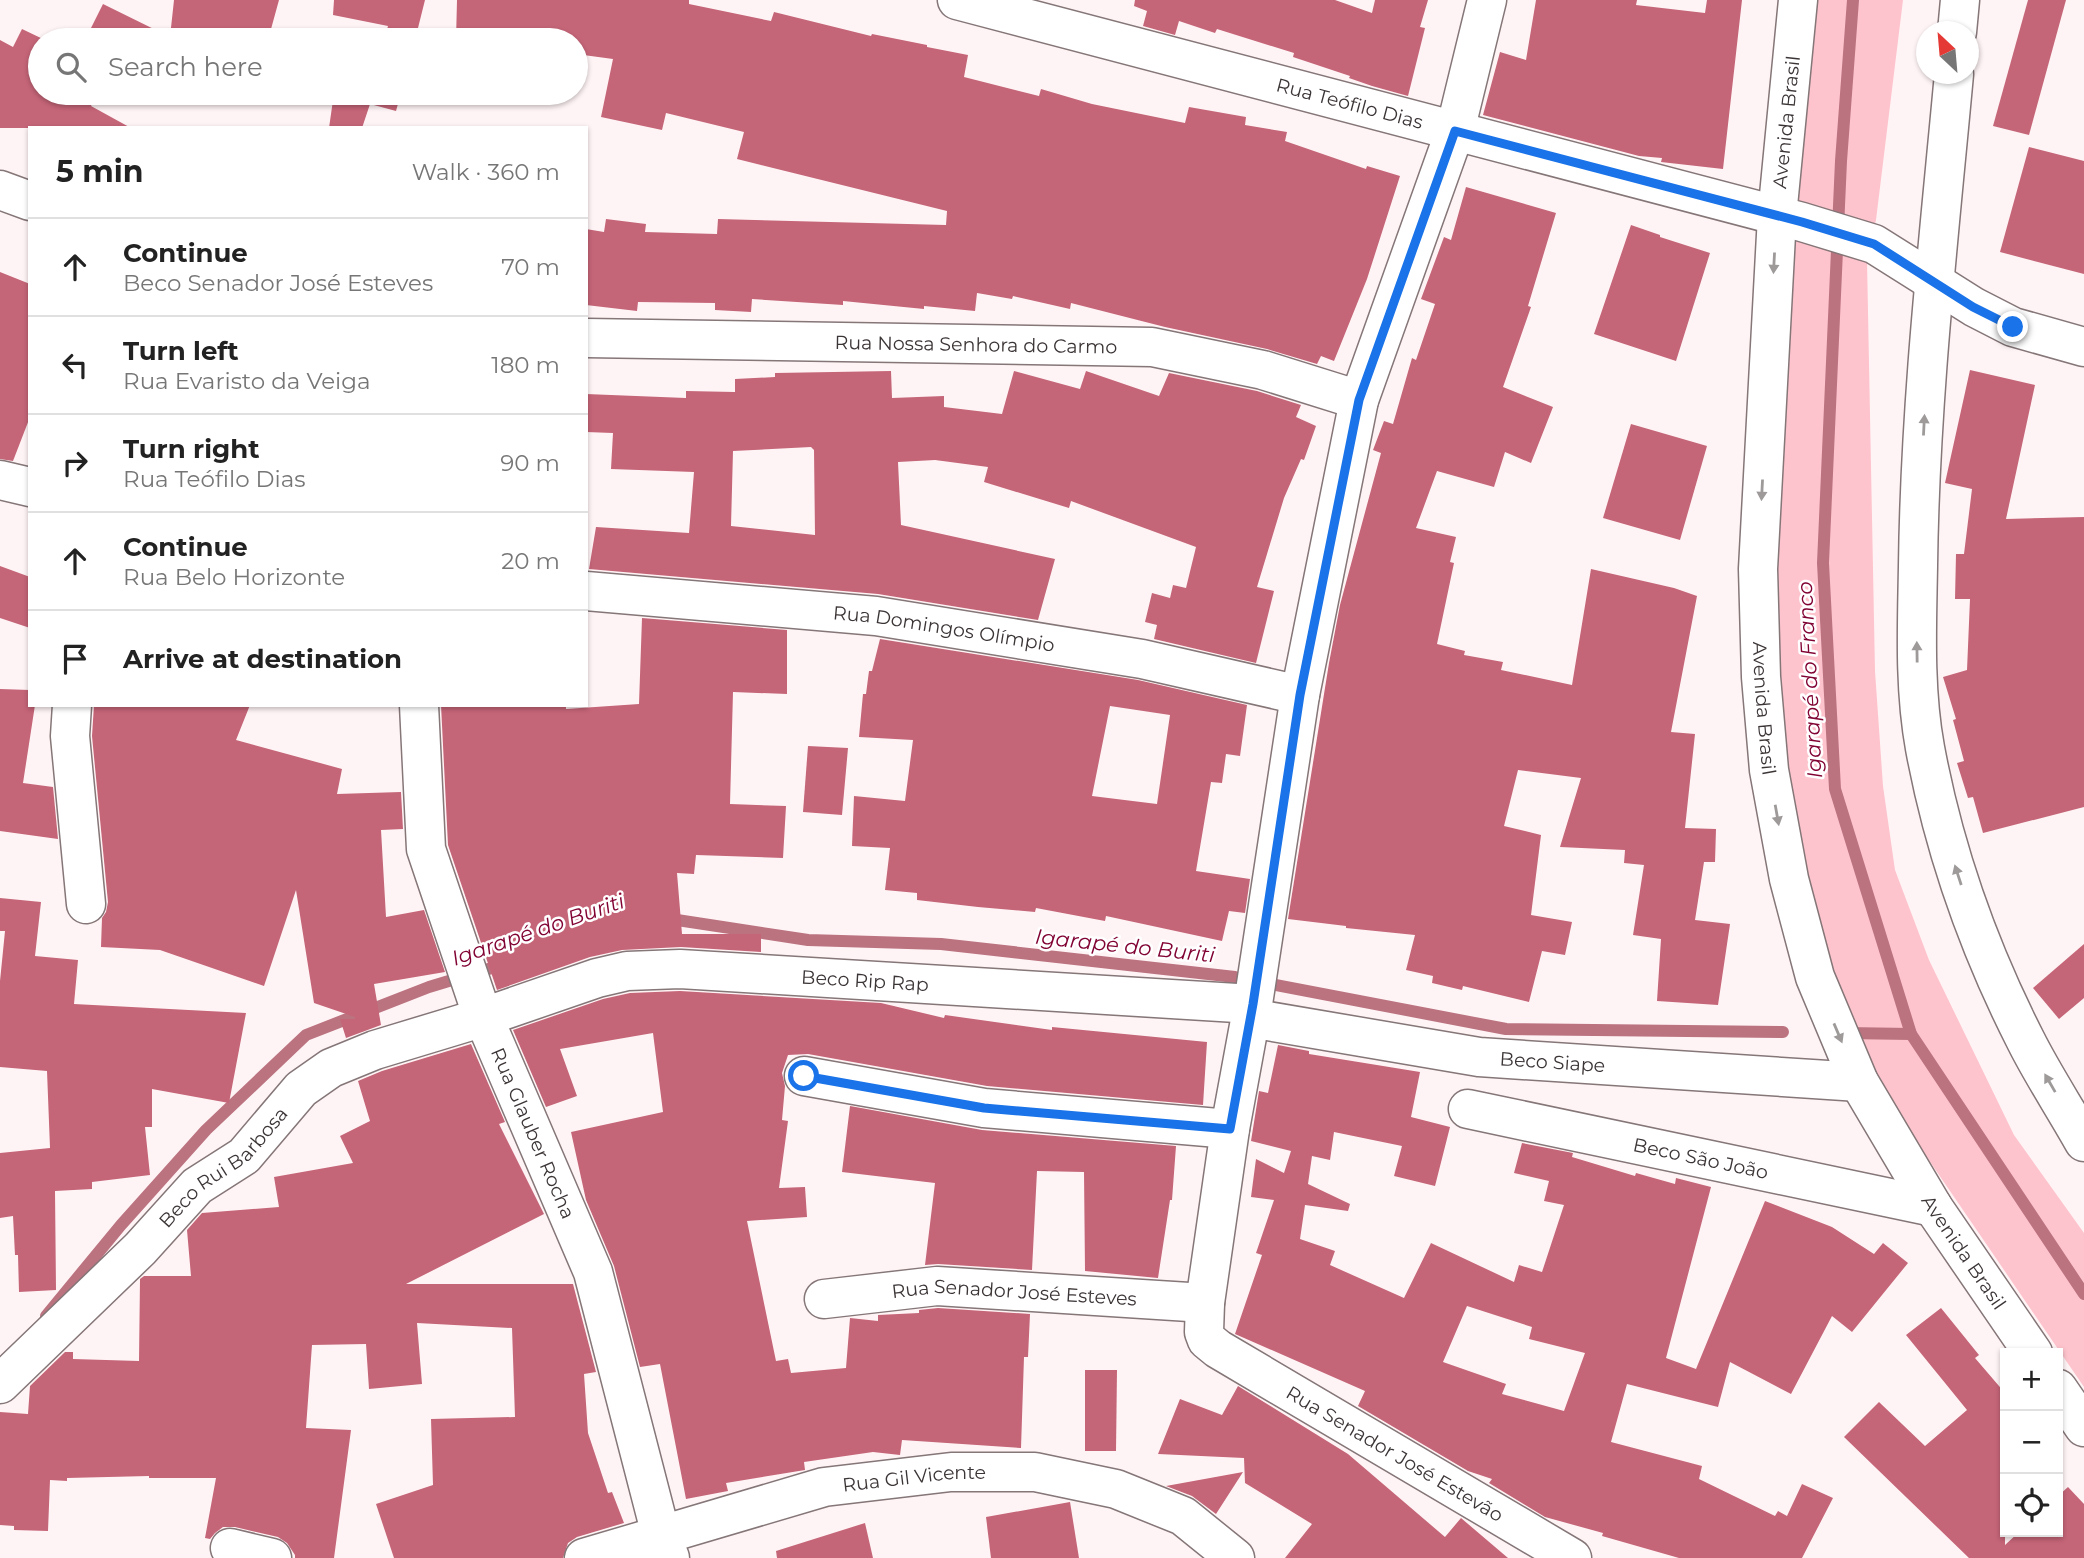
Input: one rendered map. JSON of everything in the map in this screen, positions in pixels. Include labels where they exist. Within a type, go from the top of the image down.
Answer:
[{"type":"main road","name":"Rua Teófilo Dias","points":[[957,0],[1789,219],[1874,244],[1973,307],[2013,327],[2084,347]]},
{"type":"main road","points":[[1205,1303],[1230,1129],[1252,1011],[1300,695],[1359,400],[1455,131],[1487,0]]},
{"type":"main road","name":"Avenida Brasil","points":[[1798,0],[1789,219],[1758,569],[1761,677],[1769,770],[1789,880],[1815,978],[1859,1082],[1933,1208],[2030,1348]]},
{"type":"main road","points":[[1958,21],[1960,0]]},
{"type":"main road","points":[[1953,84],[1935,283],[1919,519],[1917,656],[1925,746],[1945,838],[1976,930],[2026,1041],[2084,1142]]},
{"type":"main road","points":[[0,190],[28,200]]},
{"type":"main road","name":"Rua Nossa Senhora do Carmo","points":[[588,338],[1152,347],[1263,370],[1359,400]]},
{"type":"main road","points":[[0,480],[28,487]]},
{"type":"main road","name":"Rua Domingos Olímpio","points":[[588,591],[876,616],[1142,659],[1300,695]]},
{"type":"main road","points":[[72,707],[70,736],[86,904]]},
{"type":"main road","name":"Rua Glauber Rocha","points":[[419,707],[426,849],[482,1013],[593,1272],[665,1546]]},
{"type":"main road","name":"Beco Rip Rap","points":[[482,1013],[627,971],[680,969],[1252,1011]]},
{"type":"main road","name":"Beco Siape","points":[[1252,1011],[1479,1057],[1859,1082]]},
{"type":"main road","name":"Beco Rui Barbosa","points":[[0,1384],[140,1249],[197,1186],[244,1156],[301,1089],[331,1068],[482,1013]]},
{"type":"main road","points":[[804,1076],[984,1108],[1230,1129]]},
{"type":"main road","name":"Beco São João","points":[[1468,1109],[1933,1208]]},
{"type":"main road","name":"Rua Senador José Esteves","points":[[824,1299],[937,1286],[1205,1303]]},
{"type":"main road","name":"Rua Senador José Estevão","points":[[1205,1303],[1204,1332],[1207,1340],[1219,1349],[1572,1558]]},
{"type":"main road","points":[[2063,1396],[2084,1427]]},
{"type":"main road","name":"Rua Gil Vicente","points":[[584,1558],[665,1546],[824,1487],[951,1472],[1035,1472],[1116,1489],[1183,1516],[1235,1558]]},
{"type":"main road","points":[[230,1548],[272,1558]]},
{"type":"shaded area","points":[[1804,0],[1903,0],[1876,220],[1867,260],[1875,671],[1883,786],[1895,870],[1929,960],[2014,1135],[2084,1233],[2084,1387],[2063,1356],[2063,1348],[2057,1348],[1911,1134],[1841,1011],[1774,759],[1764,525]]},
{"type":"building","points":[[174,0],[279,0],[271,28],[171,28]]},
{"type":"building","points":[[334,0],[425,0],[418,28],[387,28],[333,15]]},
{"type":"building","points":[[457,0],[689,0],[689,4],[771,21],[774,12],[871,36],[872,34],[968,55],[964,77],[1039,96],[1041,89],[1092,104],[1185,123],[1189,107],[1246,117],[1245,125],[1287,132],[1285,141],[1366,169],[1367,166],[1400,176],[1367,279],[1334,361],[1321,356],[1317,364],[1267,349],[1071,303],[1070,309],[1013,296],[1012,299],[977,293],[975,311],[843,301],[843,305],[752,299],[751,312],[715,310],[715,303],[638,302],[637,311],[588,305],[588,229],[604,232],[606,219],[646,224],[645,232],[717,234],[718,219],[946,225],[947,211],[737,159],[744,132],[666,113],[662,130],[601,117],[613,59],[588,56],[588,28],[456,28]]},
{"type":"building","points":[[1135,0],[1335,0],[1372,13],[1375,0],[1428,0],[1420,27],[1425,28],[1408,96],[1293,57],[1294,53],[1217,29],[1215,33],[1179,21],[1175,35],[1143,26],[1147,11],[1134,6]]},
{"type":"building","points":[[1536,0],[1637,0],[1636,5],[1705,13],[1707,0],[1742,0],[1723,169],[1661,162],[1662,158],[1639,156],[1483,115],[1500,52],[1526,60]]},
{"type":"building","points":[[2028,0],[2066,0],[2029,135],[1993,126]]},
{"type":"building","points":[[103,4],[152,28],[91,28]]},
{"type":"building","points":[[22,29],[28,32],[28,105],[91,105],[127,126],[0,128],[0,40],[13,47]]},
{"type":"building","points":[[332,105],[370,105],[363,126],[329,126]]},
{"type":"building","points":[[374,105],[398,105],[396,111]]},
{"type":"building","points":[[2029,147],[2084,161],[2084,274],[2000,252]]},
{"type":"building","points":[[1466,187],[1556,213],[1528,306],[1531,307],[1503,387],[1553,407],[1531,463],[1505,452],[1494,487],[1437,471],[1416,528],[1456,537],[1450,562],[1454,563],[1437,644],[1465,651],[1464,655],[1503,662],[1501,670],[1572,685],[1591,569],[1697,596],[1671,732],[1695,734],[1685,828],[1716,829],[1715,862],[1704,862],[1695,920],[1730,924],[1718,1005],[1657,1001],[1661,939],[1633,935],[1644,865],[1624,863],[1625,850],[1560,847],[1581,778],[1518,770],[1504,826],[1541,835],[1531,915],[1572,922],[1565,955],[1542,951],[1529,1002],[1463,986],[1462,990],[1432,983],[1433,976],[1406,970],[1415,935],[1288,919],[1340,605],[1381,453],[1373,450],[1384,421],[1393,424],[1412,358],[1416,360],[1435,304],[1421,299],[1444,237],[1451,240]]},
{"type":"building","points":[[1631,225],[1710,253],[1676,361],[1594,334]]},
{"type":"building","points":[[0,272],[28,283],[28,422],[13,461],[0,459]]},
{"type":"building","points":[[1970,370],[2035,385],[2006,519],[2084,517],[2084,807],[1983,833],[1973,797],[1968,798],[1957,763],[1964,761],[1953,720],[1956,719],[1943,677],[1967,670],[1970,599],[1955,599],[1956,554],[1964,554],[1972,489],[1945,483]]},
{"type":"building","points":[[891,371],[892,398],[944,396],[944,407],[1002,414],[1014,371],[1080,389],[1086,371],[1159,396],[1169,373],[1257,391],[1301,405],[1296,417],[1316,426],[1304,460],[1301,459],[1284,498],[1257,587],[1274,591],[1256,663],[1154,639],[1157,625],[1145,622],[1152,593],[1170,598],[1173,585],[1186,588],[1196,547],[1071,501],[1069,508],[984,482],[988,467],[935,460],[898,462],[901,525],[1055,559],[1038,620],[878,594],[589,569],[596,527],[689,533],[694,472],[611,469],[613,433],[588,432],[588,394],[686,398],[686,391],[735,392],[735,379],[775,377],[775,373]],"holes":[[[811,447],[814,450],[815,535],[731,526],[733,451]]]},
{"type":"building","points":[[1631,424],[1707,446],[1680,540],[1603,518]]},
{"type":"building","points":[[0,566],[28,576],[28,627],[0,618]]},
{"type":"building","points":[[642,618],[787,630],[787,694],[733,692],[730,804],[786,806],[783,858],[696,855],[694,874],[677,873],[682,934],[761,934],[761,952],[681,947],[622,950],[590,957],[497,990],[448,845],[441,707],[566,709],[639,704]]},
{"type":"building","points":[[880,639],[1138,680],[1247,705],[1240,756],[1226,754],[1222,783],[1211,782],[1196,871],[1250,879],[1245,913],[1229,911],[1222,941],[1106,916],[1105,921],[1036,908],[1035,912],[917,900],[917,893],[885,890],[890,848],[852,846],[854,796],[905,801],[913,740],[859,737],[863,694],[866,694],[869,671],[872,671]],"holes":[[[1110,706],[1170,715],[1157,804],[1092,796]]]},
{"type":"building","points":[[0,689],[28,690],[28,707],[35,707],[23,783],[53,787],[58,839],[0,831]]},
{"type":"building","points":[[94,707],[249,707],[236,740],[342,769],[337,794],[401,792],[403,829],[381,830],[386,917],[424,910],[445,972],[374,984],[381,1025],[346,1038],[340,1019],[355,1017],[314,1003],[296,890],[264,986],[160,950],[101,947],[102,918],[108,902],[92,736]]},
{"type":"building","points":[[808,746],[848,748],[842,815],[803,812]]},
{"type":"building","points":[[0,898],[41,902],[35,956],[78,960],[74,1004],[246,1013],[229,1103],[152,1089],[152,1127],[145,1127],[150,1175],[92,1182],[92,1189],[55,1191],[56,1290],[19,1292],[13,1216],[0,1218],[0,1153],[50,1148],[47,1071],[0,1067],[0,981],[5,931],[0,931]]},
{"type":"building","points":[[2084,944],[2084,998],[2059,1019],[2033,988]]},
{"type":"building","points":[[680,991],[881,1003],[944,1018],[945,1015],[1052,1030],[1052,1027],[1207,1042],[1203,1105],[987,1086],[808,1054],[788,1055],[782,1073],[785,1086],[782,1120],[788,1121],[779,1188],[805,1187],[807,1217],[747,1221],[776,1361],[788,1359],[791,1373],[846,1368],[850,1318],[878,1321],[878,1315],[919,1313],[919,1310],[938,1308],[1030,1314],[1028,1357],[1024,1357],[1021,1448],[902,1440],[900,1455],[873,1452],[804,1462],[805,1470],[726,1483],[728,1491],[686,1499],[660,1364],[640,1367],[614,1266],[586,1200],[571,1132],[663,1112],[653,1033],[560,1049],[577,1096],[546,1107],[513,1030],[603,999],[630,993]]},
{"type":"building","points":[[471,1044],[505,1122],[499,1124],[544,1214],[406,1284],[573,1284],[596,1372],[584,1374],[588,1433],[608,1493],[612,1492],[624,1523],[577,1537],[568,1543],[563,1558],[394,1558],[376,1504],[433,1485],[431,1419],[515,1417],[512,1328],[417,1323],[422,1384],[369,1389],[366,1344],[312,1345],[306,1428],[351,1430],[334,1558],[295,1558],[287,1543],[278,1537],[235,1527],[223,1527],[210,1539],[205,1538],[216,1478],[149,1476],[50,1480],[48,1531],[14,1530],[14,1526],[0,1525],[0,1412],[28,1414],[30,1386],[65,1352],[73,1352],[73,1359],[139,1361],[140,1279],[144,1276],[191,1276],[187,1230],[202,1213],[279,1207],[274,1177],[353,1163],[340,1136],[370,1121],[358,1081]]},
{"type":"building","points":[[1278,1045],[1309,1051],[1309,1054],[1420,1072],[1411,1117],[1450,1127],[1435,1186],[1394,1176],[1402,1146],[1334,1132],[1330,1160],[1312,1156],[1308,1184],[1350,1204],[1348,1211],[1305,1205],[1300,1239],[1335,1251],[1330,1265],[1404,1298],[1431,1243],[1514,1282],[1519,1265],[1542,1272],[1564,1205],[1544,1201],[1549,1181],[1514,1173],[1522,1143],[1573,1153],[1572,1157],[1635,1176],[1636,1173],[1675,1184],[1676,1178],[1711,1187],[1666,1358],[1696,1369],[1765,1201],[1832,1227],[1874,1254],[1883,1243],[1908,1263],[1852,1332],[1832,1316],[1791,1394],[1730,1362],[1718,1407],[1627,1384],[1611,1442],[1702,1466],[1699,1479],[1775,1516],[1778,1511],[1787,1516],[1802,1484],[1833,1498],[1802,1558],[1679,1558],[1545,1517],[1489,1483],[1492,1479],[1468,1471],[1358,1406],[1365,1391],[1235,1334],[1262,1255],[1256,1253],[1274,1200],[1251,1197],[1256,1159],[1284,1173],[1291,1151],[1251,1141],[1259,1091],[1268,1093]],"holes":[[[1467,1306],[1532,1327],[1529,1339],[1585,1353],[1564,1411],[1502,1394],[1506,1384],[1443,1362]]]},
{"type":"building","points":[[850,1106],[982,1130],[1176,1146],[1172,1200],[1158,1278],[1085,1271],[1084,1172],[1037,1171],[1032,1270],[925,1265],[935,1183],[842,1172]]},
{"type":"building","points":[[1941,1308],[1979,1355],[1975,1358],[2000,1387],[2000,1537],[2005,1537],[2005,1545],[2014,1537],[2063,1537],[2063,1492],[2068,1487],[2084,1504],[2084,1558],[1969,1558],[1844,1437],[1879,1402],[1925,1446],[1967,1410],[1906,1335]]},
{"type":"building","points":[[1085,1370],[1117,1370],[1116,1451],[1085,1451]]},
{"type":"building","points":[[1238,1386],[1348,1454],[1445,1537],[1461,1518],[1508,1558],[1285,1558],[1312,1524],[1245,1483],[1244,1458],[1158,1454],[1180,1399],[1222,1415]]},
{"type":"building","points":[[1243,1472],[1216,1514],[1192,1496],[1166,1486]]},
{"type":"building","points":[[1070,1502],[1079,1558],[991,1558],[986,1517]]},
{"type":"building","points":[[865,1523],[873,1558],[777,1558],[776,1551]]},
{"type":"waterway","name":"Igarapé do Franco","points":[[1853,0],[1841,161],[1823,563],[1835,789],[1911,1034],[2084,1294]]},
{"type":"waterway","name":"Igarapé do Buriti","points":[[664,918],[808,940],[941,944],[1235,977]]},
{"type":"waterway","name":"Igarapé do Buriti","points":[[46,1316],[121,1225],[206,1130],[306,1035],[429,987],[505,964]]},
{"type":"waterway","name":"Igarapé do Buriti","points":[[1270,984],[1506,1029],[1783,1032]]},
{"type":"waterway","name":"Igarapé do Buriti","points":[[1845,1033],[1911,1034]]},
{"type":"route","points":[[804,1076],[984,1108],[1230,1129],[1253,1004],[1300,695],[1359,400],[1455,131],[1802,222],[1874,244],[1973,307],[2013,327]]}]
